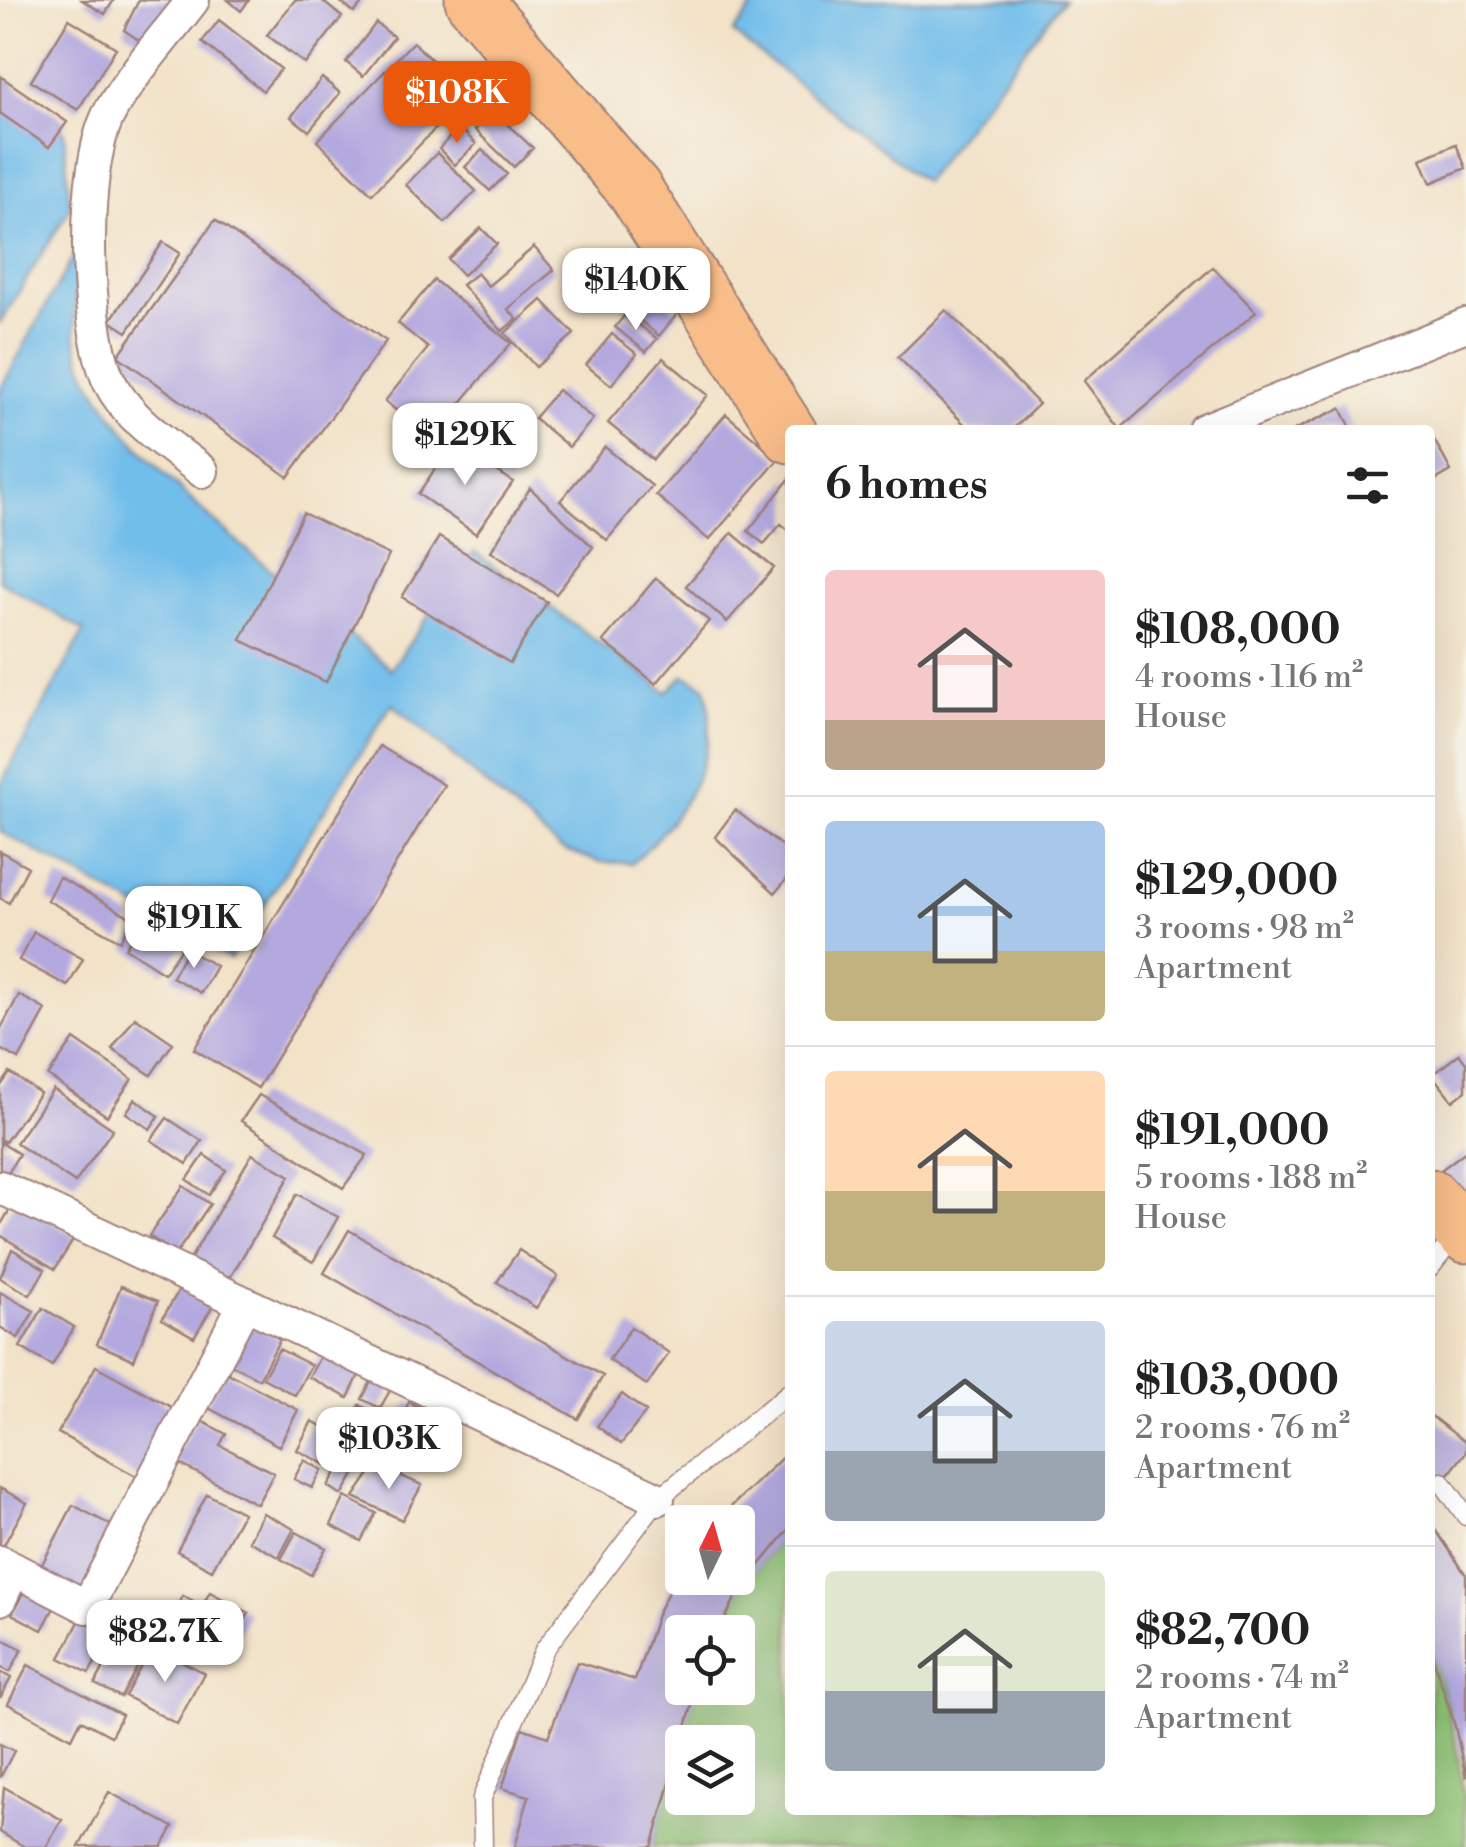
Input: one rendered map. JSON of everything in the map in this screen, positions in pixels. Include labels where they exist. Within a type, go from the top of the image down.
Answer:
[{"type":"highway","points":[[473,0],[634,189],[785,427]]},
{"type":"street","points":[[194,0],[110,111],[95,149],[88,294],[109,380],[135,418],[202,471]]},
{"type":"street","points":[[1216,425],[1466,325]]},
{"type":"street","points":[[2,1191],[658,1499]]},
{"type":"street","points":[[5,1577],[88,1607],[246,1303]]},
{"type":"lane","points":[[483,1847],[482,1798],[544,1650],[658,1499],[785,1396]]},
{"type":"lane","points":[[1442,1482],[1466,1516]]},
{"type":"green space","points":[[785,1534],[785,1815],[1435,1815],[1435,1665],[1456,1746],[1466,1847],[652,1847],[665,1801],[665,1815],[755,1815],[755,1725],[687,1725],[692,1705],[755,1705],[755,1615],[727,1615],[737,1595],[755,1595],[755,1571]]},
{"type":"water","points":[[758,0],[1063,0],[924,182],[733,33]]},
{"type":"water","points":[[0,74],[64,131],[70,208],[0,323]]},
{"type":"water","points":[[79,246],[77,347],[101,399],[133,440],[218,525],[391,669],[474,552],[667,692],[684,675],[706,687],[708,737],[694,784],[667,826],[632,863],[599,862],[560,848],[392,704],[230,959],[0,831],[0,786],[84,631],[0,581],[0,390]]},
{"type":"building","points":[[82,0],[114,0],[105,14]]},
{"type":"building","points":[[139,0],[174,0],[143,43],[124,30]]},
{"type":"building","points":[[228,0],[249,0],[241,11]]},
{"type":"building","points":[[295,0],[321,0],[342,17],[305,64],[267,35]]},
{"type":"building","points":[[338,0],[365,0],[354,13]]},
{"type":"building","points":[[69,19],[116,48],[78,110],[31,81]]},
{"type":"building","points":[[219,20],[281,69],[263,91],[202,42]]},
{"type":"building","points":[[376,23],[394,37],[363,76],[346,62]]},
{"type":"building","points":[[413,42],[468,95],[372,194],[317,141]]},
{"type":"building","points":[[0,76],[67,122],[49,147],[0,113]]},
{"type":"building","points":[[322,78],[340,93],[309,131],[291,117]]},
{"type":"building","points":[[493,111],[533,148],[514,167],[475,130]]},
{"type":"building","points":[[459,127],[476,144],[455,165],[439,149]]},
{"type":"building","points":[[1456,144],[1466,168],[1431,183],[1421,159]]},
{"type":"building","points":[[482,150],[507,174],[490,191],[465,167]]},
{"type":"building","points":[[437,153],[476,191],[445,223],[406,185]]},
{"type":"building","points":[[215,220],[386,341],[288,477],[118,356]]},
{"type":"building","points":[[481,228],[497,244],[463,275],[448,259]]},
{"type":"building","points":[[163,242],[180,253],[127,332],[110,321]]},
{"type":"building","points":[[534,247],[554,270],[508,309],[517,319],[502,331],[462,285],[477,273],[488,286]]},
{"type":"building","points":[[1213,267],[1256,312],[1125,425],[1117,425],[1084,381]]},
{"type":"building","points":[[434,280],[511,343],[430,439],[385,401],[428,348],[398,323]]},
{"type":"building","points":[[646,286],[678,313],[659,336],[626,309]]},
{"type":"building","points":[[542,300],[574,334],[536,367],[505,333]]},
{"type":"building","points":[[946,310],[1039,404],[1017,425],[965,425],[898,357]]},
{"type":"building","points":[[626,314],[657,339],[646,352],[615,327]]},
{"type":"building","points":[[612,334],[637,354],[611,385],[586,365]]},
{"type":"building","points":[[663,358],[708,395],[653,460],[608,423]]},
{"type":"building","points":[[558,390],[593,419],[569,447],[534,418]]},
{"type":"building","points":[[1341,408],[1350,425],[1305,425]]},
{"type":"building","points":[[726,414],[779,459],[709,540],[656,495]]},
{"type":"building","points":[[454,441],[513,482],[476,534],[418,494]]},
{"type":"building","points":[[1435,441],[1451,471],[1435,480]]},
{"type":"building","points":[[605,447],[652,486],[607,540],[560,501]]},
{"type":"building","points":[[785,484],[785,527],[781,524],[764,544],[748,531]]},
{"type":"building","points":[[530,488],[593,547],[556,594],[491,551]]},
{"type":"building","points":[[303,513],[389,555],[326,682],[241,640]]},
{"type":"building","points":[[732,533],[774,568],[727,622],[686,586]]},
{"type":"building","points":[[439,537],[547,602],[510,663],[402,597]]},
{"type":"building","points":[[656,578],[709,621],[656,684],[603,641]]},
{"type":"building","points":[[380,746],[444,785],[258,1088],[194,1049]]},
{"type":"building","points":[[735,810],[785,848],[785,881],[775,893],[715,837]]},
{"type":"building","points":[[0,851],[28,867],[9,903],[0,898]]},
{"type":"building","points":[[59,877],[132,918],[120,941],[47,900]]},
{"type":"building","points":[[147,915],[185,942],[164,973],[125,948]]},
{"type":"building","points":[[34,932],[83,959],[68,986],[19,960]]},
{"type":"building","points":[[187,950],[216,966],[201,993],[172,977]]},
{"type":"building","points":[[19,995],[46,1010],[19,1059],[0,1049],[0,1030]]},
{"type":"building","points":[[135,1017],[173,1043],[151,1075],[112,1049]]},
{"type":"building","points":[[74,1039],[132,1079],[107,1116],[48,1076]]},
{"type":"building","points":[[1459,1054],[1466,1063],[1466,1091],[1453,1101],[1435,1079],[1435,1073]]},
{"type":"building","points":[[10,1073],[40,1093],[5,1142],[0,1139],[0,1087]]},
{"type":"building","points":[[53,1089],[113,1129],[75,1183],[16,1143]]},
{"type":"building","points":[[259,1095],[367,1155],[343,1188],[241,1121]]},
{"type":"building","points":[[135,1099],[159,1116],[150,1129],[126,1113]]},
{"type":"building","points":[[167,1118],[202,1141],[187,1164],[151,1140]]},
{"type":"building","points":[[0,1142],[19,1154],[0,1186]]},
{"type":"building","points":[[1466,1151],[1466,1201],[1441,1170]]},
{"type":"building","points":[[252,1154],[290,1176],[224,1288],[186,1266]]},
{"type":"building","points":[[204,1155],[226,1170],[209,1195],[187,1180]]},
{"type":"building","points":[[183,1186],[210,1204],[176,1254],[149,1236]]},
{"type":"building","points":[[297,1194],[338,1217],[313,1262],[272,1238]]},
{"type":"building","points":[[16,1199],[75,1237],[55,1269],[0,1235],[0,1226]]},
{"type":"building","points":[[349,1230],[603,1376],[578,1419],[324,1273]]},
{"type":"building","points":[[12,1249],[45,1269],[30,1295],[0,1278]]},
{"type":"building","points":[[519,1250],[558,1276],[536,1308],[497,1282]]},
{"type":"building","points":[[185,1280],[217,1299],[194,1337],[162,1319]]},
{"type":"building","points":[[121,1286],[158,1301],[134,1360],[97,1344]]},
{"type":"building","points":[[0,1292],[34,1311],[18,1338],[0,1327]]},
{"type":"building","points":[[43,1308],[74,1327],[52,1366],[20,1347]]},
{"type":"building","points":[[250,1323],[280,1339],[259,1379],[229,1363]]},
{"type":"building","points":[[631,1327],[669,1353],[647,1385],[609,1360]]},
{"type":"building","points":[[279,1349],[311,1365],[295,1395],[263,1378]]},
{"type":"building","points":[[322,1353],[360,1373],[348,1398],[309,1377]]},
{"type":"building","points":[[96,1366],[186,1415],[147,1482],[58,1433]]},
{"type":"building","points":[[224,1371],[298,1410],[279,1446],[205,1406]]},
{"type":"building","points":[[374,1376],[392,1387],[380,1408],[362,1399]]},
{"type":"building","points":[[622,1394],[646,1412],[621,1444],[597,1426]]},
{"type":"building","points":[[409,1402],[443,1420],[419,1468],[345,1430],[360,1405],[396,1427]]},
{"type":"building","points":[[196,1418],[226,1434],[220,1445],[274,1473],[257,1504],[174,1461]]},
{"type":"building","points":[[1435,1419],[1466,1443],[1466,1452],[1435,1492]]},
{"type":"building","points":[[312,1421],[342,1437],[327,1465],[297,1450]]},
{"type":"building","points":[[350,1449],[363,1460],[342,1495],[328,1486]]},
{"type":"building","points":[[785,1455],[785,1534],[755,1571],[755,1505],[733,1505]]},
{"type":"building","points":[[304,1460],[322,1470],[312,1488],[294,1479]]},
{"type":"building","points":[[376,1465],[422,1485],[402,1520],[354,1497]]},
{"type":"building","points":[[0,1488],[27,1503],[0,1552]]},
{"type":"building","points":[[207,1494],[243,1513],[212,1570],[177,1551]]},
{"type":"building","points":[[345,1497],[376,1513],[361,1541],[331,1525]]},
{"type":"building","points":[[73,1505],[116,1528],[81,1595],[38,1572]]},
{"type":"building","points":[[263,1513],[294,1529],[279,1557],[249,1541]]},
{"type":"building","points":[[1435,1528],[1466,1575],[1466,1778],[1455,1726],[1435,1664]]},
{"type":"building","points":[[296,1532],[326,1548],[311,1575],[281,1559]]},
{"type":"building","points":[[27,1586],[57,1602],[42,1630],[12,1614]]},
{"type":"building","points":[[210,1592],[249,1613],[225,1657],[166,1626],[183,1596],[202,1606]]},
{"type":"building","points":[[666,1595],[737,1595],[727,1615],[665,1615],[665,1705],[692,1705],[687,1725],[665,1725],[665,1801],[652,1847],[515,1847],[529,1796],[502,1788],[522,1728],[548,1737],[577,1662],[635,1680]]},
{"type":"building","points":[[82,1616],[112,1632],[89,1673],[60,1658]]},
{"type":"building","points":[[121,1635],[147,1649],[121,1697],[95,1684]]},
{"type":"building","points":[[0,1638],[22,1649],[10,1672],[0,1667]]},
{"type":"building","points":[[152,1646],[204,1673],[177,1724],[125,1696]]},
{"type":"building","points":[[28,1665],[122,1715],[111,1736],[81,1720],[72,1738],[8,1704]]},
{"type":"building","points":[[0,1672],[11,1678],[0,1698]]},
{"type":"building","points":[[0,1744],[14,1751],[0,1778]]},
{"type":"building","points":[[4,1787],[62,1820],[46,1847],[25,1847],[0,1832]]},
{"type":"building","points":[[109,1792],[173,1827],[162,1847],[79,1847]]}]
